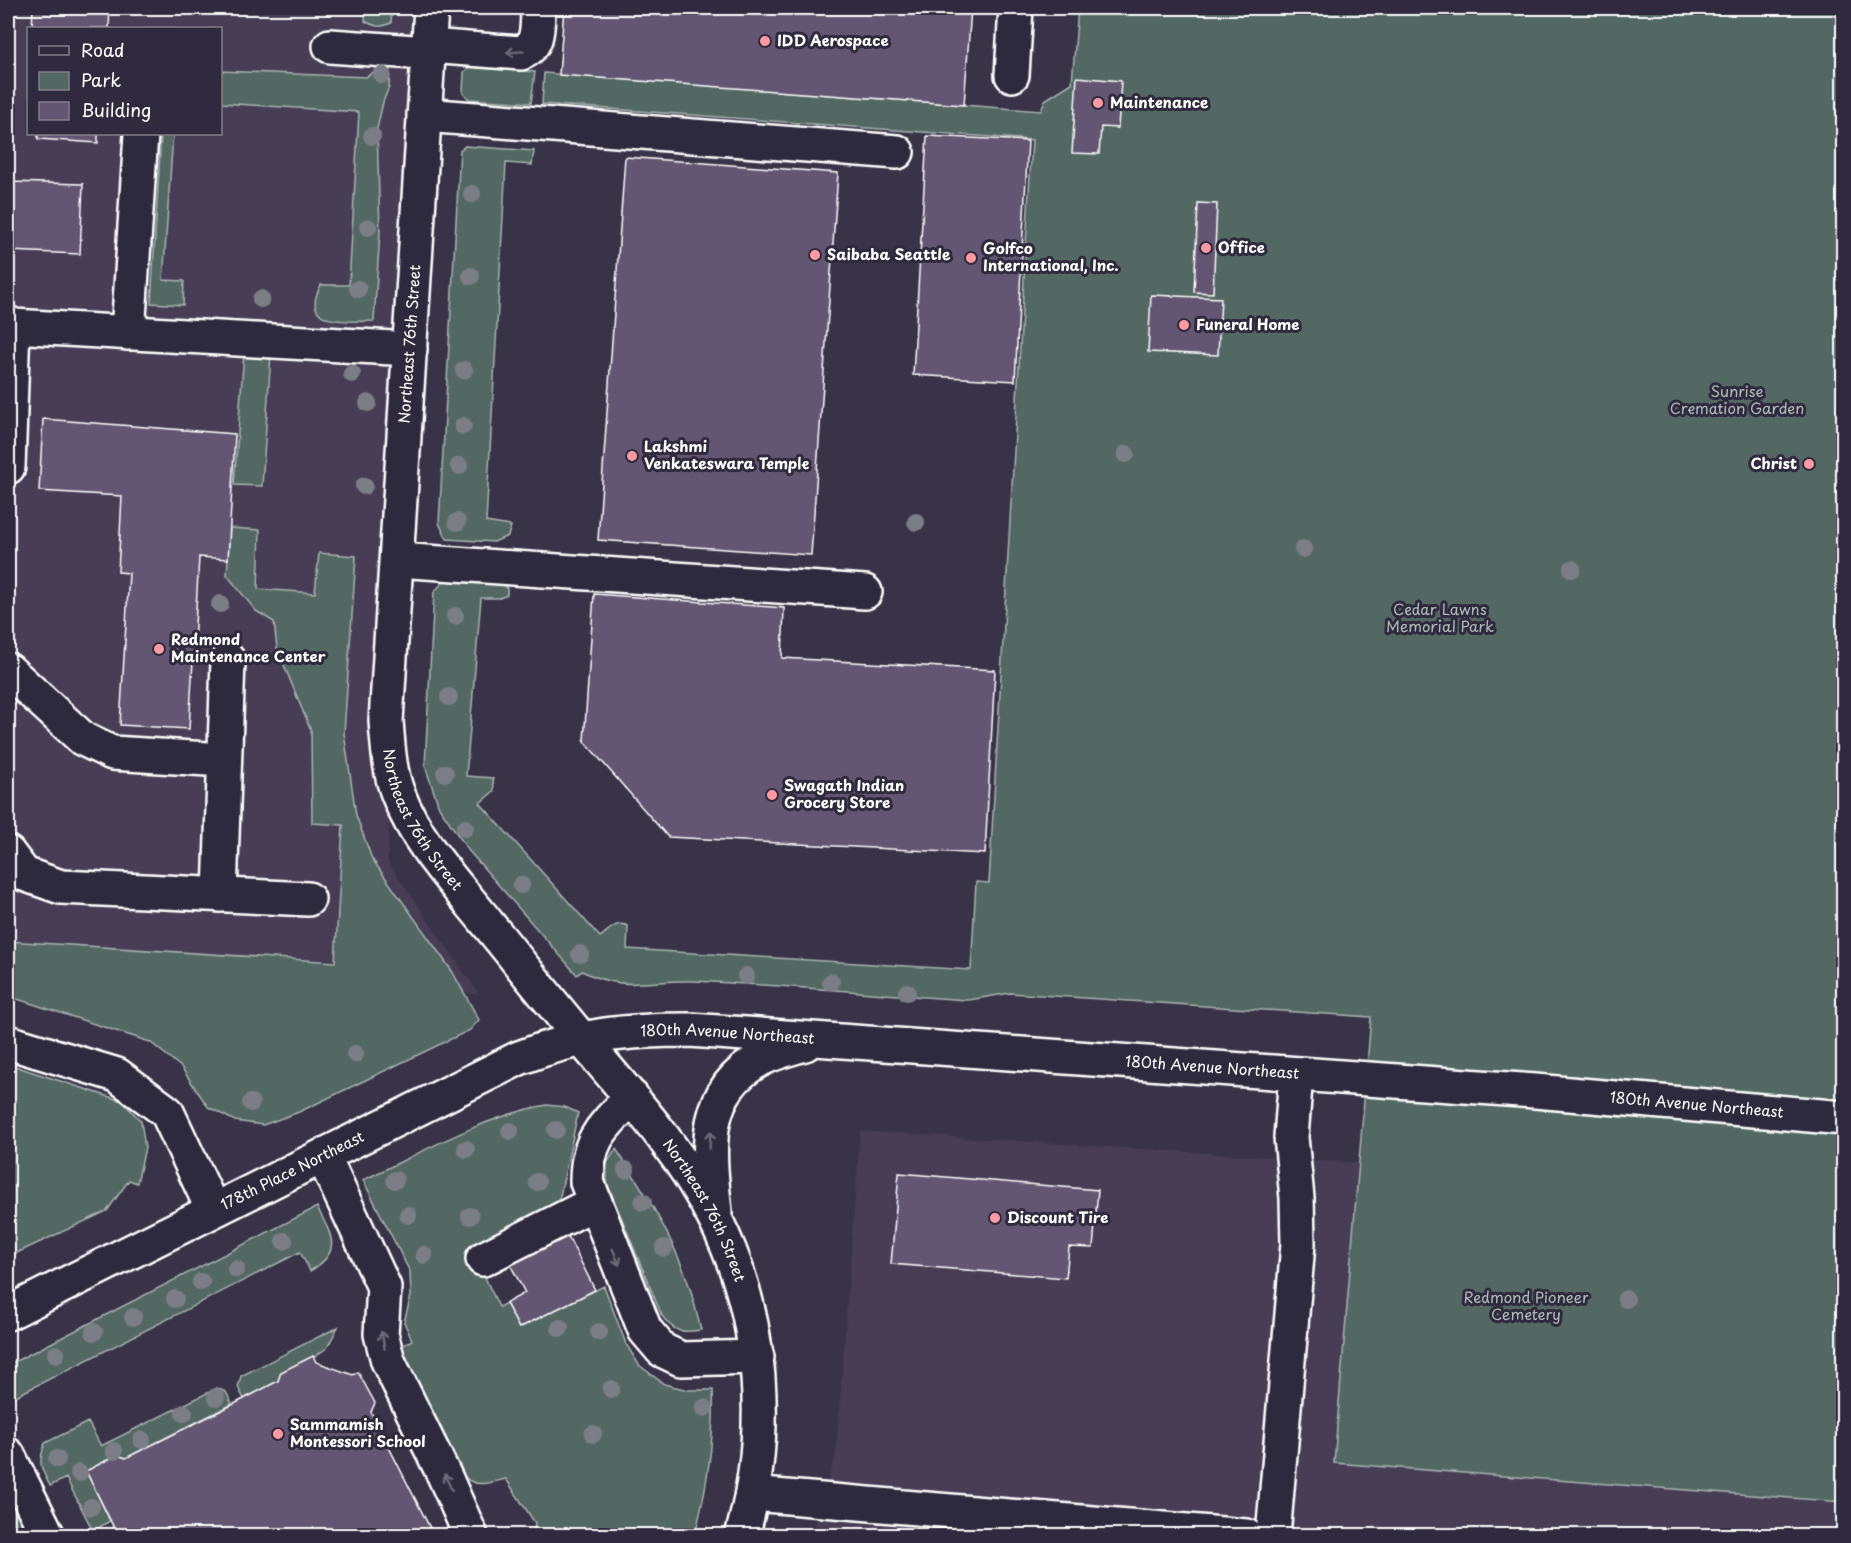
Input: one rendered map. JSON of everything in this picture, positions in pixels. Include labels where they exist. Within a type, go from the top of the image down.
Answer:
[{"type":"street","name":"Northeast 76th Street","points":[[431,8],[387,721],[388,755],[397,792],[411,823],[433,856],[632,1097],[674,1153],[716,1219],[741,1284],[757,1357],[760,1402],[759,1441],[752,1494],[742,1536]]},
{"type":"street","points":[[330,46],[521,53],[532,46],[536,38],[538,8]]},
{"type":"street","points":[[1012,75],[1016,8]]},
{"type":"street","points":[[424,115],[897,152]]},
{"type":"street","points":[[128,333],[141,135]]},
{"type":"street","points":[[8,467],[10,325],[410,349]]},
{"type":"street","points":[[397,560],[865,592]]},
{"type":"street","points":[[220,896],[228,660]]},
{"type":"street","points":[[8,670],[83,739],[112,753],[224,760]]},
{"type":"street","points":[[8,853],[24,874],[61,886],[308,899]]},
{"type":"street","name":"180th Avenue Northeast","points":[[581,1038],[620,1032],[690,1030],[1535,1091],[1844,1118]]},
{"type":"street","name":"178th Place Northeast","points":[[8,1313],[519,1058],[552,1045],[581,1038]]},
{"type":"street","points":[[716,1219],[710,1141],[713,1119],[720,1101],[730,1085],[746,1069],[760,1060],[818,1040]]},
{"type":"street","points":[[8,1042],[117,1075],[168,1112],[213,1210]]},
{"type":"street","points":[[1273,1536],[1298,1244],[1297,1198],[1291,1137],[1296,1074]]},
{"type":"street","points":[[632,1097],[592,1142],[587,1163],[587,1182],[645,1330],[662,1350],[681,1359],[757,1357]]},
{"type":"street","points":[[323,1156],[384,1287],[381,1335],[388,1361],[446,1477],[471,1536]]},
{"type":"street","points":[[483,1259],[594,1203]]},
{"type":"street","points":[[8,1455],[48,1536]]},
{"type":"street","points":[[752,1494],[1246,1536]]},
{"type":"shaded area","points":[[8,8],[421,8],[393,607],[388,862],[479,994],[8,978]]},
{"type":"shaded area","points":[[860,1131],[1359,1163],[1334,1463],[1844,1502],[1843,1536],[812,1536],[836,1454]]},
{"type":"green space","points":[[366,8],[392,8],[391,23],[378,26],[365,21]]},
{"type":"green space","name":"Cedar Lawns Memorial Park","points":[[1078,8],[1843,8],[1843,1502],[1334,1463],[1371,1017],[1010,993],[969,1000],[690,981],[635,984],[610,981],[582,971],[577,975],[468,850],[439,807],[425,766],[434,592],[445,580],[502,583],[507,588],[507,595],[500,598],[481,598],[466,776],[493,778],[494,791],[480,803],[600,937],[613,927],[624,924],[628,926],[627,949],[971,970],[976,882],[989,883],[1032,140],[542,104],[544,73],[1041,111],[1045,100],[1072,83]]},
{"type":"green space","points":[[374,56],[390,66],[389,87],[377,129],[380,232],[374,321],[340,321],[321,315],[316,308],[316,299],[321,285],[349,285],[359,112],[222,103],[222,71],[366,77],[375,71]]},
{"type":"green space","points":[[469,67],[535,72],[531,103],[469,99],[463,93],[464,72]]},
{"type":"green space","points":[[161,135],[173,135],[163,280],[184,281],[183,305],[151,303]]},
{"type":"green space","points":[[465,146],[534,151],[532,165],[506,163],[486,522],[511,526],[508,536],[494,542],[447,539],[439,523],[460,150]]},
{"type":"green space","points":[[244,352],[271,354],[262,486],[234,485]]},
{"type":"green space","points":[[230,528],[260,530],[258,589],[315,593],[319,553],[356,556],[344,733],[356,815],[372,859],[452,971],[479,1020],[470,1030],[299,1112],[263,1125],[235,1121],[208,1107],[181,1067],[150,1042],[8,996],[8,941],[335,962],[343,825],[312,823],[311,731],[277,648],[274,622],[256,611],[227,575]]},
{"type":"green space","points":[[8,1064],[122,1101],[141,1121],[145,1148],[137,1183],[129,1180],[107,1211],[8,1257]]},
{"type":"green space","points":[[547,1105],[565,1107],[578,1113],[560,1196],[554,1209],[472,1250],[499,1307],[506,1303],[519,1328],[604,1286],[626,1344],[639,1365],[664,1384],[688,1390],[713,1390],[713,1427],[709,1463],[695,1535],[533,1535],[535,1523],[506,1479],[479,1484],[470,1481],[462,1473],[442,1441],[399,1348],[412,1340],[404,1322],[411,1296],[410,1272],[363,1180],[476,1126],[523,1110]]},
{"type":"green space","points":[[616,1149],[666,1231],[689,1285],[701,1330],[675,1329],[662,1316],[607,1183],[607,1163]]},
{"type":"green space","points":[[317,1207],[332,1242],[331,1249],[321,1264],[310,1271],[300,1252],[8,1400],[8,1365]]},
{"type":"green space","points":[[338,1327],[327,1348],[278,1381],[244,1399],[238,1387],[241,1376]]},
{"type":"green space","points":[[217,1388],[226,1392],[232,1404],[126,1458],[117,1455],[86,1471],[110,1521],[93,1531],[66,1478],[50,1486],[41,1465],[45,1443],[88,1422],[101,1446]]},
{"type":"green space","points":[[8,1490],[29,1535],[10,1535]]},
{"type":"building","points":[[33,8],[110,8],[109,27],[32,27]]},
{"type":"building","name":"IDD Aerospace","points":[[564,8],[971,8],[964,105],[559,75]]},
{"type":"building","name":"Maintenance","points":[[1077,77],[1121,81],[1118,128],[1101,127],[1099,154],[1072,153]]},
{"type":"building","points":[[38,135],[98,135],[98,143],[38,139]]},
{"type":"building","name":"Golfco International, Inc.","points":[[927,136],[1028,141],[1015,381],[913,375]]},
{"type":"building","points":[[625,157],[838,173],[811,555],[598,540]]},
{"type":"building","points":[[8,182],[83,184],[80,254],[8,251]]},
{"type":"building","name":"Office","points":[[1198,203],[1217,204],[1213,293],[1194,292]]},
{"type":"building","name":"Funeral Home","points":[[1151,295],[1221,298],[1218,355],[1148,352]]},
{"type":"building","name":"Redmond Maintenance Center","points":[[43,419],[235,434],[228,559],[199,557],[189,729],[120,725],[129,573],[118,572],[122,496],[39,491]]},
{"type":"building","points":[[594,594],[784,608],[782,658],[995,670],[985,854],[668,837],[584,741]]},
{"type":"building","name":"Discount Tire","points":[[899,1173],[1098,1190],[1093,1248],[1069,1247],[1066,1278],[891,1264]]},
{"type":"building","points":[[567,1234],[595,1290],[519,1328],[506,1303],[525,1293],[509,1262]]},
{"type":"building","name":"Sammamish Montessori School","points":[[313,1356],[316,1362],[353,1375],[358,1372],[375,1403],[371,1412],[430,1528],[414,1536],[118,1536],[86,1471],[117,1455],[126,1458],[240,1401],[278,1381],[281,1372]]},
{"type":"place","name":"IDD Aerospace","points":[[765,41]]},
{"type":"place","name":"Maintenance","points":[[1098,103]]},
{"type":"place","name":"Office","points":[[1206,248]]},
{"type":"place","name":"Saibaba Seattle","points":[[815,255]]},
{"type":"place","name":"Golfco International, Inc.","points":[[971,258]]},
{"type":"place","name":"Funeral Home","points":[[1184,325]]},
{"type":"place","name":"Lakshmi Venkateswara Temple","points":[[632,456]]},
{"type":"place","name":"Christ","points":[[1809,464]]},
{"type":"place","name":"Redmond Maintenance Center","points":[[159,649]]},
{"type":"place","name":"Swagath Indian Grocery Store","points":[[772,795]]},
{"type":"place","name":"Discount Tire","points":[[995,1218]]},
{"type":"place","name":"Sammamish Montessori School","points":[[278,1434]]},
{"type":"park label","name":"Sunrise Cremation Garden","points":[[1737,400]]},
{"type":"park label","name":"Redmond Pioneer Cemetery","points":[[1526,1306]]}]
